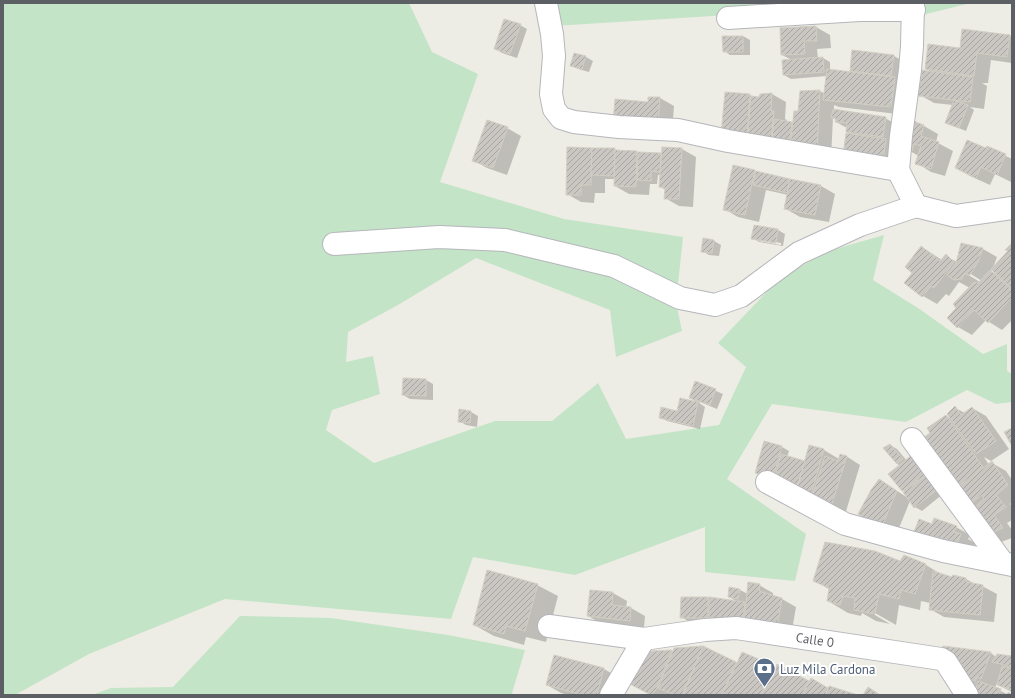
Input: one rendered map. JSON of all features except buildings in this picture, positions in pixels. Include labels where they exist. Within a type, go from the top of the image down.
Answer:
[{"type":"street","points":[[546,3],[552,34],[554,56],[552,94],[554,109],[561,118],[574,122],[619,127],[678,130],[728,141],[898,170]]},
{"type":"street","points":[[728,18],[913,6],[910,70],[898,170],[916,206]]},
{"type":"street","points":[[334,244],[439,237],[505,240],[614,266],[680,298],[715,305],[741,296],[799,253],[860,225],[916,206],[956,216],[1012,208]]},
{"type":"street","points":[[912,439],[1008,564]]},
{"type":"street","points":[[767,482],[845,524],[943,551],[1008,564]]},
{"type":"street","name":"Calle 0","points":[[549,626],[644,639],[705,630],[736,628],[941,659],[946,662],[967,695]]},
{"type":"street","points":[[611,695],[644,639]]},
{"type":"green space","points":[[3,3],[409,3],[432,52],[478,74],[440,182],[564,219],[683,237],[676,303],[682,331],[616,357],[610,310],[476,258],[398,305],[348,332],[346,362],[373,356],[380,394],[332,410],[326,430],[374,463],[495,421],[552,421],[598,383],[626,439],[719,425],[746,367],[718,343],[777,281],[825,252],[884,235],[873,280],[918,308],[983,354],[1007,344],[1007,371],[1012,374],[1012,402],[996,404],[967,390],[906,422],[772,404],[727,479],[806,534],[795,581],[705,572],[705,527],[575,575],[473,557],[451,619],[225,599],[89,654],[15,695],[3,695]]},
{"type":"green space","points":[[552,3],[885,3],[885,5],[554,26]]},
{"type":"green space","points":[[921,3],[971,3],[922,15]]},
{"type":"green space","points":[[240,616],[331,618],[448,635],[525,650],[512,693],[514,695],[92,695],[111,688],[173,687]]},
{"type":"place","name":"Luz Mila Cardona","points":[[764,688]]}]
